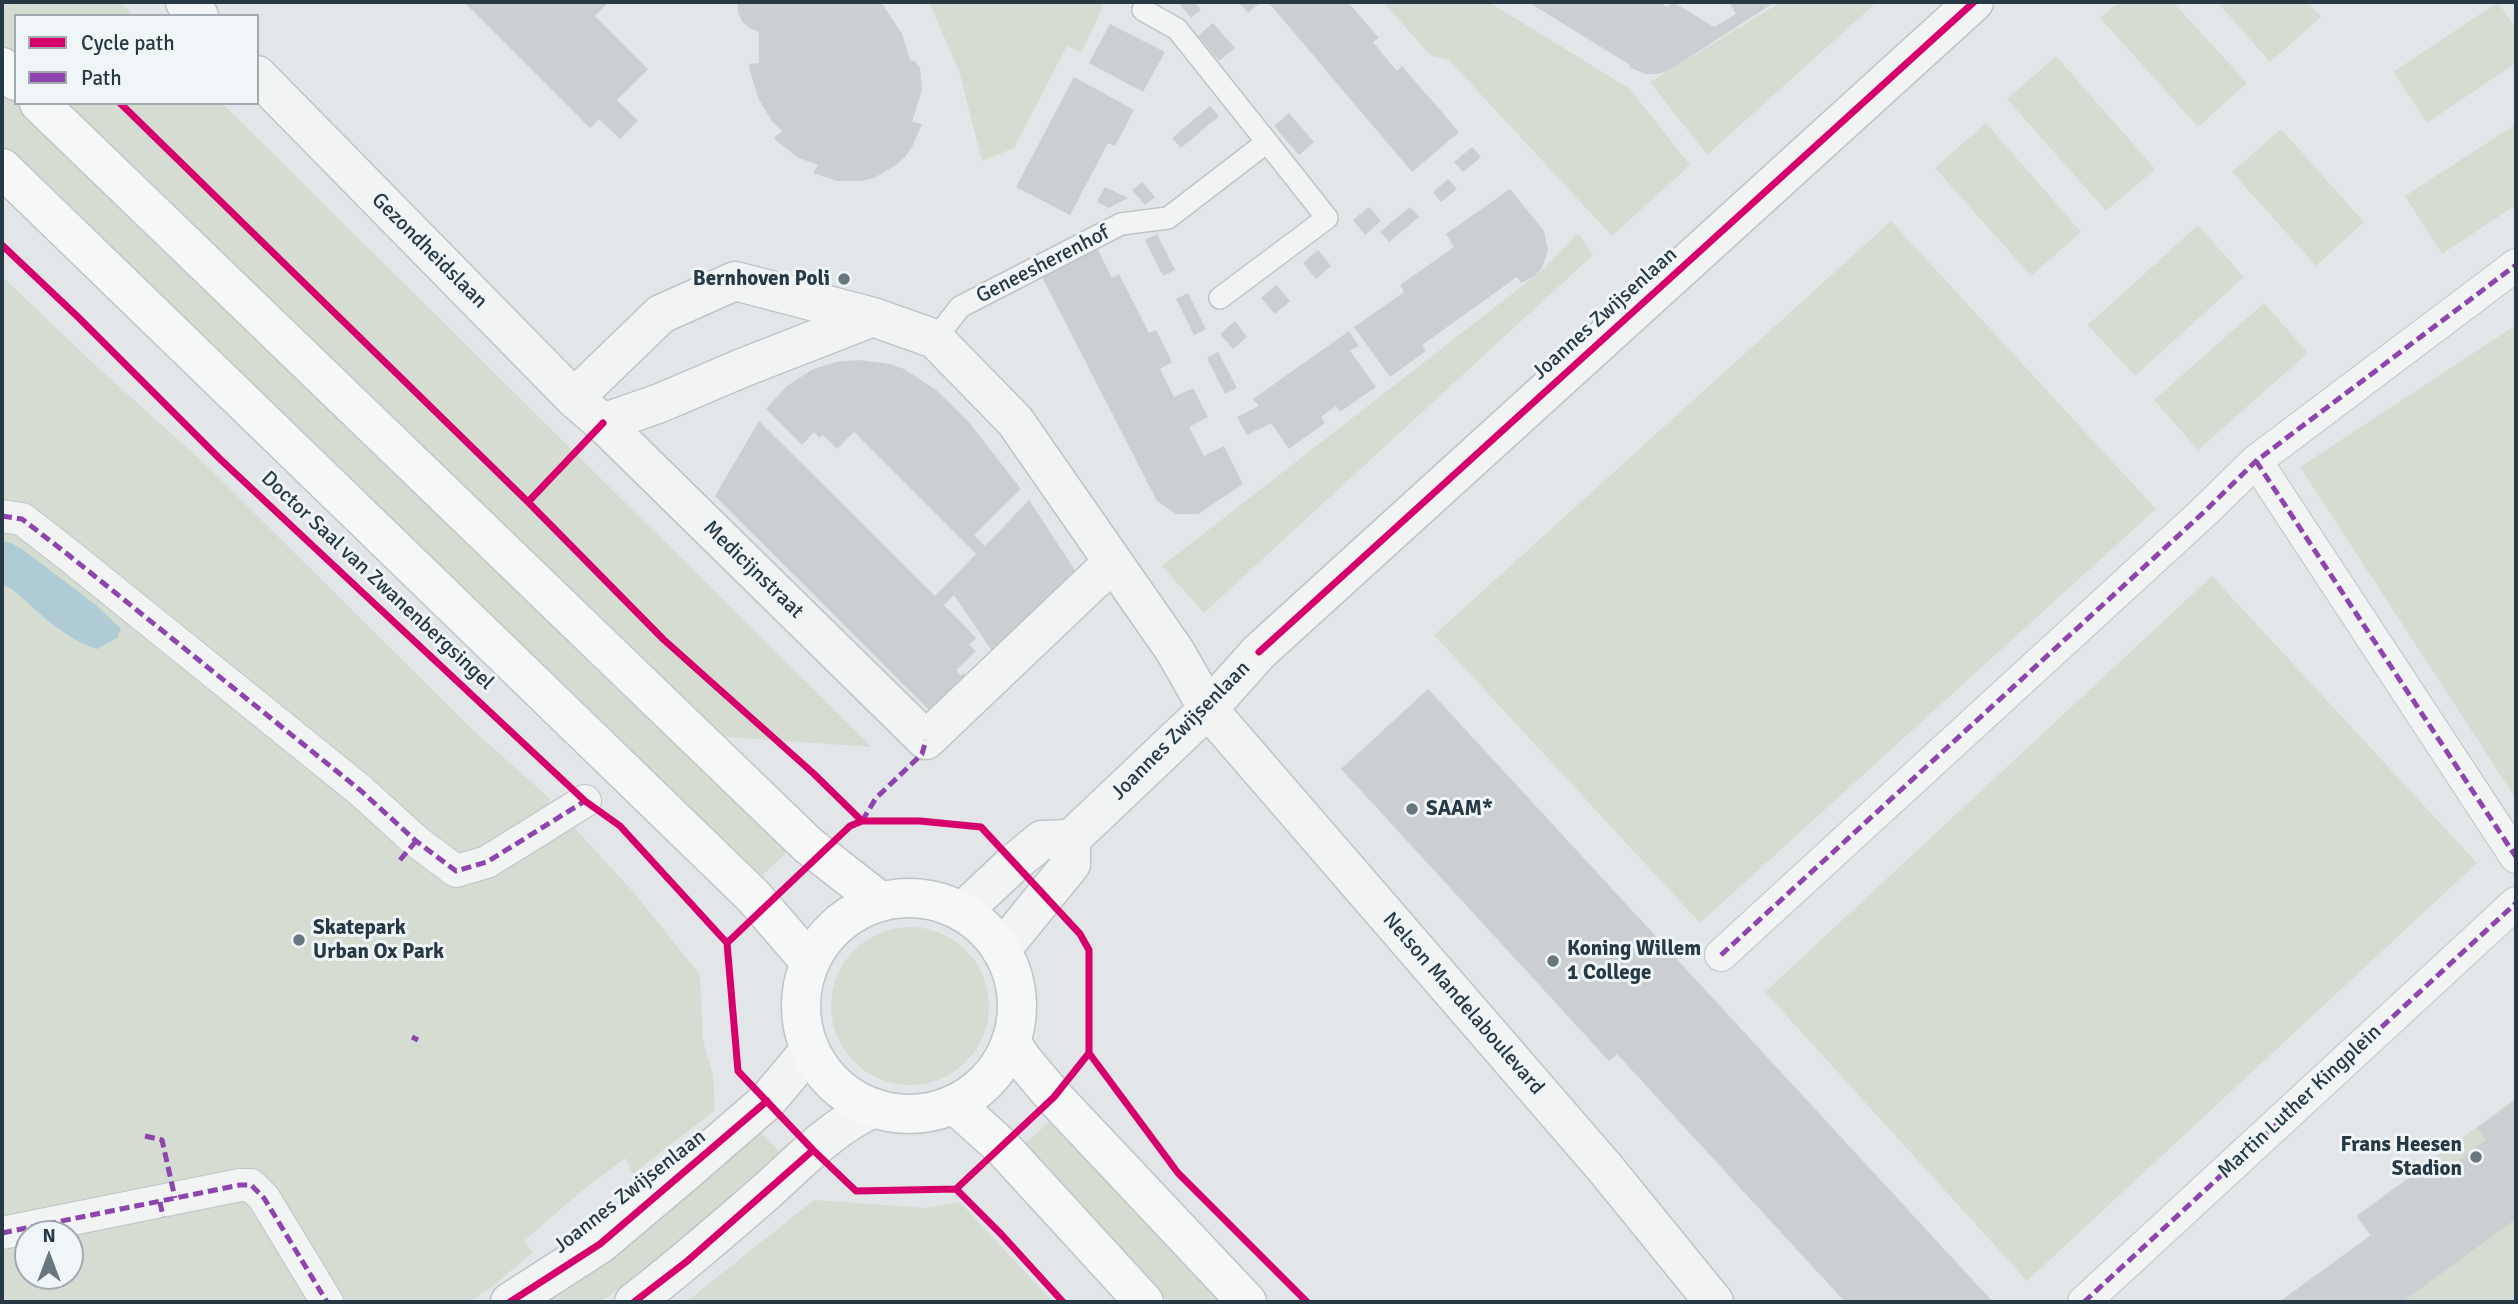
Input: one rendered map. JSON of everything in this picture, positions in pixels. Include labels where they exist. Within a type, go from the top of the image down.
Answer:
[{"type":"main road","points":[[41,105],[808,845],[881,902]]},
{"type":"main road","name":"Doctor Saal van Zwanenbergsingel","points":[[2,168],[758,902],[810,962]]},
{"type":"main road","points":[[922,899],[962,912],[990,935],[1012,971],[1017,994],[1017,1018],[1012,1042],[998,1067],[979,1088],[954,1104],[935,1111],[894,1113],[854,1099],[836,1086],[821,1069],[810,1050],[803,1028],[801,1006],[810,962],[839,924],[859,911],[881,902],[922,899]]},
{"type":"main road","points":[[1012,1042],[1022,1059],[1054,1097],[1247,1302]]},
{"type":"main road","points":[[954,1104],[1002,1147],[1144,1302]]},
{"type":"street","name":"Joannes Zwijsenlaan","points":[[1071,839],[1208,709],[1259,652],[1974,2]]},
{"type":"street","name":"Gezondheidslaan","points":[[259,77],[574,398],[603,423]]},
{"type":"street","points":[[1721,955],[2204,512],[2256,461],[2516,265]]},
{"type":"street","points":[[574,398],[661,314],[735,281],[873,317],[935,339],[1015,421],[1175,651],[1208,709]]},
{"type":"street","points":[[603,423],[660,404],[735,370],[873,317]]},
{"type":"street","name":"Medicijnstraat","points":[[603,423],[926,740],[1113,562]]},
{"type":"street","points":[[2256,461],[2516,857]]},
{"type":"street","points":[[2,516],[22,519],[57,546],[360,790],[416,841],[456,871],[487,862],[586,801]]},
{"type":"street","name":"Nelson Mandelaboulevard","points":[[1208,709],[1596,1158],[1714,1302]]},
{"type":"street","points":[[962,912],[1042,840],[1071,839],[1071,864],[1001,950]]},
{"type":"street","name":"Martin Luther Kingplein","points":[[2084,1302],[2516,903]]},
{"type":"street","name":"Joannes Zwijsenlaan","points":[[510,1302],[600,1244],[766,1101],[810,1050]]},
{"type":"street","points":[[634,1302],[687,1262],[813,1150],[857,1116],[874,1108]]},
{"type":"street","points":[[2,1233],[251,1185],[264,1198],[327,1302]]},
{"type":"lane","points":[[1143,10],[1177,29],[1327,218],[1220,298]]},
{"type":"lane","name":"Geneesherenhof","points":[[935,339],[960,307],[1121,224],[1168,218],[1267,142]]},
{"type":"shaded area","points":[[2,2],[120,2],[132,14],[14,14],[14,56],[2,45]]},
{"type":"shaded area","points":[[929,2],[1105,2],[1082,52],[1067,46],[1014,148],[982,161],[959,71]]},
{"type":"shaded area","points":[[1383,2],[1489,2],[1630,89],[1690,165],[1612,236],[1449,60],[1431,56]]},
{"type":"shaded area","points":[[1781,2],[1877,2],[1707,155],[1650,82]]},
{"type":"shaded area","points":[[2119,2],[2173,2],[2247,83],[2198,127],[2100,18]]},
{"type":"shaded area","points":[[2217,2],[2308,2],[2321,17],[2270,62]]},
{"type":"shaded area","points":[[2498,2],[2516,29],[2516,63],[2427,123],[2393,72]]},
{"type":"shaded area","points":[[2056,56],[2155,169],[2106,211],[2007,99]]},
{"type":"shaded area","points":[[2,83],[14,94],[14,105],[25,105],[793,847],[756,881],[2,151]]},
{"type":"shaded area","points":[[65,105],[224,105],[872,747],[726,737]]},
{"type":"shaded area","points":[[1986,123],[2081,232],[2031,276],[1935,168]]},
{"type":"shaded area","points":[[2516,124],[2516,205],[2442,254],[2405,196]]},
{"type":"shaded area","points":[[2281,129],[2364,222],[2316,266],[2232,172]]},
{"type":"shaded area","points":[[1891,221],[2156,509],[1700,923],[1434,635]]},
{"type":"shaded area","points":[[2198,225],[2244,277],[2135,376],[2088,325]]},
{"type":"shaded area","points":[[1578,233],[1593,255],[1204,613],[1162,566],[1540,272]]},
{"type":"shaded area","points":[[2,276],[204,463],[472,729],[548,797],[556,810],[546,817],[563,833],[574,827],[635,894],[700,975],[703,1040],[713,1075],[715,1110],[633,1174],[625,1158],[582,1191],[524,1241],[533,1252],[492,1287],[469,1302],[2,1302]]},
{"type":"shaded area","points":[[2264,303],[2308,353],[2198,450],[2154,400]]},
{"type":"shaded area","points":[[2516,325],[2516,799],[2300,467]]},
{"type":"shaded area","points":[[2212,576],[2477,863],[2027,1281],[1765,992]]},
{"type":"shaded area","points":[[910,927],[940,933],[966,950],[983,976],[989,1006],[983,1036],[966,1062],[940,1079],[910,1085],[880,1079],[854,1062],[837,1036],[831,1006],[837,976],[854,950],[880,933]]},
{"type":"shaded area","name":"Frans Heesen Stadion","points":[[2516,1098],[2516,1302],[2280,1302],[2370,1236],[2356,1216]]},
{"type":"shaded area","points":[[1055,1117],[1223,1302],[1168,1302],[1023,1145]]},
{"type":"shaded area","points":[[756,1127],[786,1158],[761,1179],[601,1302],[539,1302]]},
{"type":"shaded area","points":[[814,1200],[927,1208],[960,1202],[1053,1302],[686,1302]]},
{"type":"water","points":[[2,541],[22,549],[96,605],[121,629],[117,638],[97,649],[73,639],[2,584]]},
{"type":"building","points":[[464,2],[609,2],[595,16],[648,69],[617,100],[638,121],[620,139],[599,119],[590,128]]},
{"type":"building","points":[[738,2],[881,2],[902,34],[910,60],[915,61],[920,68],[922,90],[912,122],[922,124],[905,157],[874,178],[837,181],[813,173],[818,165],[799,158],[779,143],[774,138],[782,131],[759,100],[750,71],[749,64],[759,63],[759,32],[742,21],[738,13]]},
{"type":"building","points":[[1178,2],[1195,2],[1201,10],[1191,18]]},
{"type":"building","points":[[1239,2],[1261,2],[1248,13]]},
{"type":"building","points":[[1268,2],[1348,2],[1379,38],[1373,42],[1385,57],[1397,71],[1402,66],[1459,132],[1412,172]]},
{"type":"building","points":[[1528,2],[1659,2],[1667,7],[1673,2],[1714,27],[1736,14],[1729,2],[1775,2],[1668,71],[1646,74],[1629,67],[1630,65]]},
{"type":"building","points":[[1213,23],[1235,48],[1219,61],[1198,36]]},
{"type":"building","points":[[1110,24],[1165,52],[1143,92],[1089,63]]},
{"type":"building","points":[[1074,77],[1134,110],[1115,146],[1108,143],[1070,215],[1016,187]]},
{"type":"building","points":[[1210,106],[1219,116],[1181,148],[1172,138]]},
{"type":"building","points":[[1289,113],[1314,142],[1299,155],[1274,126]]},
{"type":"building","points":[[1472,147],[1481,157],[1463,172],[1454,162]]},
{"type":"building","points":[[1448,179],[1457,189],[1441,202],[1433,192]]},
{"type":"building","points":[[1142,182],[1155,197],[1145,205],[1132,190]]},
{"type":"building","points":[[1105,187],[1128,198],[1109,208],[1097,202]]},
{"type":"building","points":[[1510,189],[1544,231],[1548,250],[1542,268],[1535,276],[1521,283],[1517,277],[1422,345],[1426,351],[1390,377],[1354,327],[1404,292],[1400,285],[1454,247],[1446,234]]},
{"type":"building","points":[[1369,207],[1381,221],[1365,235],[1353,220]]},
{"type":"building","points":[[1410,207],[1419,217],[1389,242],[1380,232]]},
{"type":"building","points":[[1157,234],[1175,270],[1163,276],[1145,240]]},
{"type":"building","points":[[1097,248],[1112,278],[1119,274],[1149,333],[1156,330],[1172,362],[1160,369],[1174,397],[1193,388],[1208,417],[1189,427],[1204,456],[1224,446],[1243,484],[1198,514],[1176,514],[1157,501],[1042,277]]},
{"type":"building","points":[[1318,250],[1331,266],[1316,279],[1303,263]]},
{"type":"building","points":[[1276,285],[1290,301],[1275,314],[1261,298]]},
{"type":"building","points":[[1188,293],[1206,329],[1194,335],[1176,299]]},
{"type":"building","points":[[1235,321],[1247,337],[1233,349],[1220,334]]},
{"type":"building","points":[[1349,331],[1359,346],[1350,351],[1376,387],[1340,412],[1336,406],[1321,417],[1325,423],[1289,449],[1271,423],[1247,435],[1237,417],[1259,406],[1253,399]]},
{"type":"building","points":[[1218,352],[1237,388],[1225,394],[1207,358]]},
{"type":"building","points":[[859,360],[890,364],[904,369],[936,390],[968,421],[1021,489],[974,535],[985,546],[1029,500],[1080,578],[994,654],[954,595],[944,605],[976,638],[969,645],[976,651],[956,670],[966,677],[931,712],[715,496],[759,421],[935,596],[976,554],[854,432],[837,449],[823,435],[819,438],[814,432],[802,445],[766,409],[787,386],[813,369],[836,362]]},
{"type":"building","points":[[1428,689],[1993,1302],[1845,1302],[1617,1054],[1609,1061],[1341,769]]},
{"type":"building","name":"Frans Heesen Stadion","points":[[2516,1100],[2516,1219],[2402,1302],[2279,1302],[2371,1235],[2357,1216],[2434,1160],[2443,1172],[2486,1140],[2477,1128]]},
{"type":"marked path","points":[[1721,955],[2204,512],[2256,461],[2516,265]]},
{"type":"marked path","points":[[2256,461],[2516,857]]},
{"type":"marked path","points":[[2,516],[22,519],[66,553],[360,790],[416,841],[456,871],[487,862],[585,801]]},
{"type":"marked path","points":[[862,821],[876,798],[922,754],[926,740]]},
{"type":"marked path","points":[[400,860],[416,841]]},
{"type":"marked path","points":[[2084,1302],[2516,903]]},
{"type":"marked path","points":[[412,1037],[418,1040]]},
{"type":"marked path","points":[[145,1136],[162,1140],[175,1198]]},
{"type":"marked path","points":[[2,1233],[251,1185],[264,1198],[327,1302]]},
{"type":"marked path","points":[[160,1202],[163,1217]]},
{"type":"cycle path","points":[[1259,652],[1974,2]]},
{"type":"cycle path","points":[[122,105],[528,502],[663,639],[813,773],[862,821]]},
{"type":"cycle path","points":[[2,245],[220,459],[585,801],[620,826],[727,943]]},
{"type":"cycle path","points":[[528,502],[603,423]]},
{"type":"cycle path","points":[[862,821],[920,821],[981,827],[1080,934],[1089,950],[1089,1053],[1054,1097],[956,1189],[856,1191],[738,1071],[727,943],[850,826],[862,821]]},
{"type":"cycle path","points":[[1089,1053],[1178,1173],[1307,1302]]},
{"type":"cycle path","points":[[510,1302],[600,1244],[767,1101]]},
{"type":"cycle path","points":[[634,1302],[686,1262],[813,1150]]},
{"type":"cycle path","points":[[956,1189],[1063,1302]]},
{"type":"place","name":"Bernhoven Poli","points":[[844,279]]},
{"type":"place","name":"SAAM*","points":[[1412,809]]},
{"type":"place","name":"Skatepark Urban Ox Park","points":[[299,940]]},
{"type":"place","name":"Koning Willem 1 College","points":[[1553,961]]},
{"type":"place","name":"Frans Heesen Stadion","points":[[2476,1157]]}]
